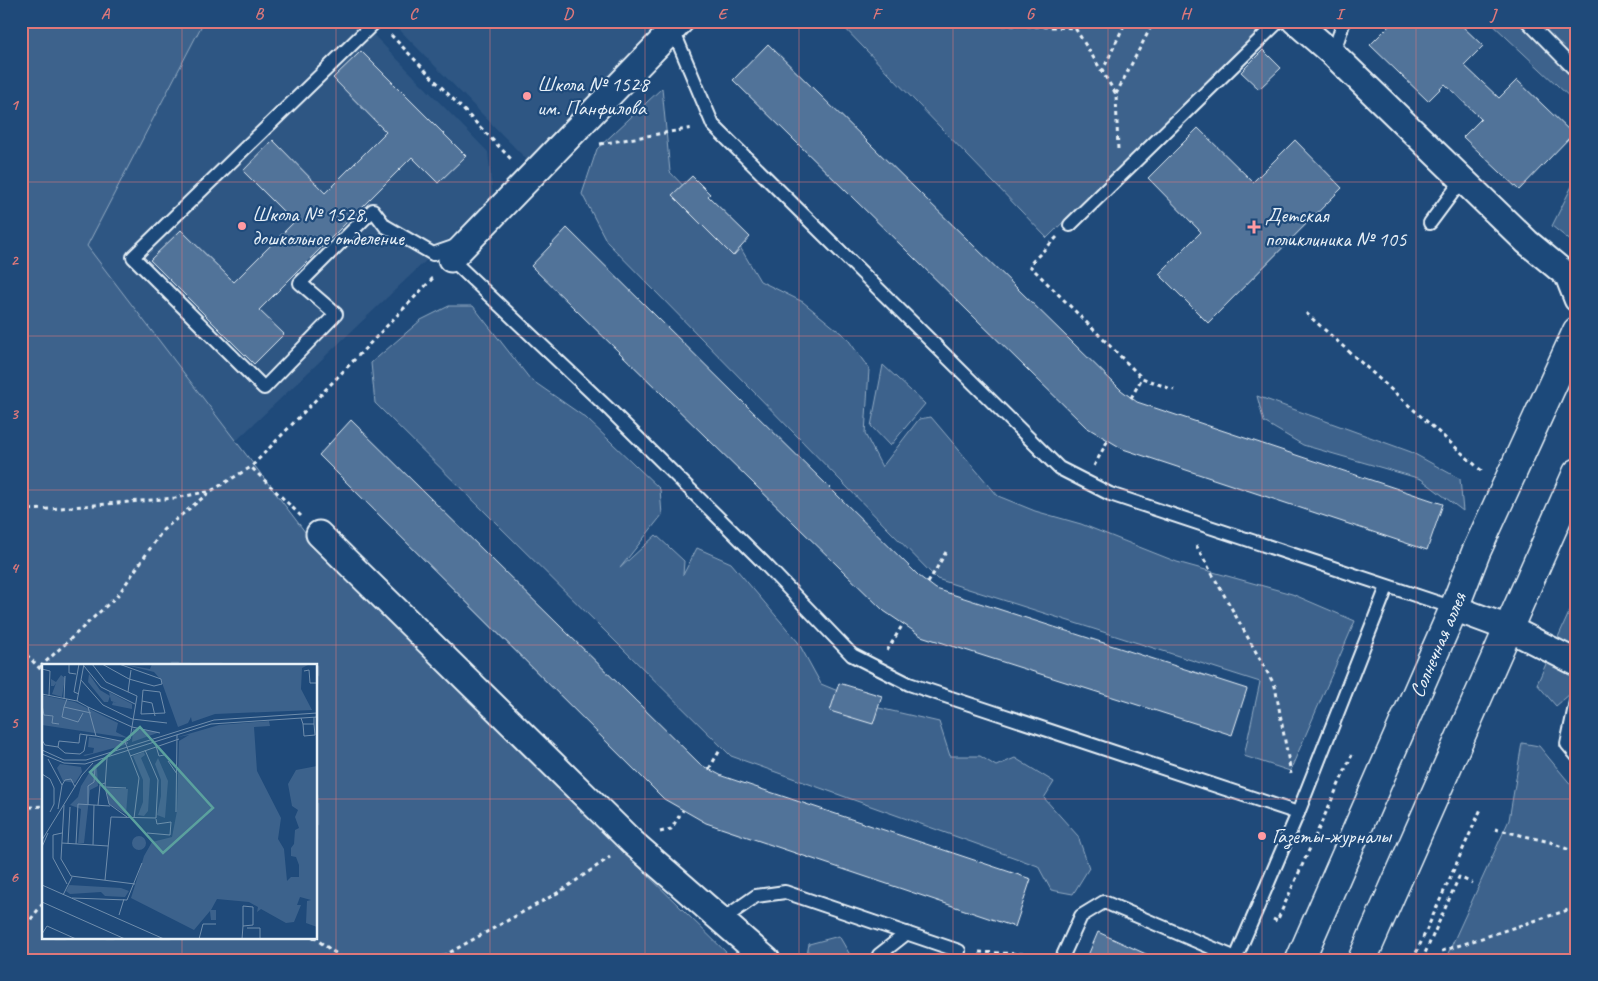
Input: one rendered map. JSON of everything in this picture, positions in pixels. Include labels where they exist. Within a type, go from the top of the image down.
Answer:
[{"type":"main road","name":"Солнечная аллея","points":[[1300,960],[1454,608],[1476,552],[1577,331]]},
{"type":"main road","points":[[1362,960],[1577,473]]},
{"type":"street","points":[[1295,21],[1333,54],[1527,242],[1568,276],[1577,299]]},
{"type":"street","points":[[451,259],[677,26]]},
{"type":"street","points":[[319,534],[632,842],[723,919],[767,960]]},
{"type":"street","points":[[1454,608],[1508,628],[1577,664]]},
{"type":"lane","points":[[1070,225],[1279,21]]},
{"type":"lane","points":[[1333,54],[1344,21]]},
{"type":"lane","points":[[1527,21],[1577,72]]},
{"type":"lane","points":[[380,25],[133,257],[264,388],[336,314],[300,283],[373,210],[385,226],[432,254],[469,241]]},
{"type":"lane","points":[[677,26],[713,124],[1059,468],[1110,494],[1454,608]]},
{"type":"lane","points":[[1430,223],[1462,180]]},
{"type":"lane","points":[[451,259],[611,411],[764,563],[852,655],[909,684],[1298,813]]},
{"type":"lane","points":[[1062,958],[1081,916],[1104,902],[1236,959],[1298,813],[1387,587]]},
{"type":"lane","points":[[1577,697],[1567,744],[1577,756]]},
{"type":"lane","points":[[723,919],[756,896],[785,892],[959,951]]},
{"type":"lane","points":[[877,960],[879,955],[907,933]]},
{"type":"path","points":[[923,21],[1075,28]]},
{"type":"path","points":[[1073,21],[1075,28],[1116,94]]},
{"type":"path","points":[[1102,72],[1126,21]]},
{"type":"path","points":[[1119,177],[1116,94],[1154,21]]},
{"type":"path","points":[[380,25],[529,178]]},
{"type":"path","points":[[556,151],[713,124]]},
{"type":"path","points":[[1070,225],[1028,265],[1142,378],[1174,390]]},
{"type":"path","points":[[43,664],[118,595],[163,530],[211,491],[251,467],[451,259]]},
{"type":"path","points":[[1306,313],[1485,474]]},
{"type":"path","points":[[1131,398],[1142,378]]},
{"type":"path","points":[[1086,482],[1108,440]]},
{"type":"path","points":[[251,467],[319,534]]},
{"type":"path","points":[[21,510],[165,499],[211,491]]},
{"type":"path","points":[[1182,518],[1275,686],[1298,813]]},
{"type":"path","points":[[928,583],[946,552]]},
{"type":"path","points":[[878,668],[903,624]]},
{"type":"path","points":[[21,648],[42,670]]},
{"type":"path","points":[[709,769],[720,750]]},
{"type":"path","points":[[1324,816],[1352,755]]},
{"type":"path","points":[[21,808],[42,806]]},
{"type":"path","points":[[1413,960],[1481,809]]},
{"type":"path","points":[[1496,829],[1550,842],[1577,853]]},
{"type":"path","points":[[436,960],[561,891],[632,842]]},
{"type":"path","points":[[1422,960],[1459,877],[1472,882]]},
{"type":"path","points":[[21,932],[42,905]]},
{"type":"path","points":[[1442,951],[1577,907]]},
{"type":"path","points":[[314,938],[345,960]]},
{"type":"path","points":[[959,951],[1062,958]]},
{"type":"shaded area","points":[[21,21],[204,21],[87,246],[328,562],[734,960],[21,960]]},
{"type":"shaded area","name":"Школа № 1528, дошкольное отделение","points":[[106,21],[360,21],[488,152],[493,197],[199,476],[21,169]]},
{"type":"shaded area","name":"Школа № 1528 им. Панфилова","points":[[391,21],[663,21],[527,160]]},
{"type":"shaded area","points":[[838,21],[1268,21],[1047,238]]},
{"type":"shaded area","points":[[1489,21],[1577,21],[1577,106],[1574,101]]},
{"type":"shaded area","points":[[662,88],[670,172],[694,197],[720,213],[760,281],[803,302],[847,338],[869,369],[865,434],[882,467],[919,419],[931,417],[998,496],[1035,511],[1081,524],[1177,562],[1292,594],[1355,621],[1290,771],[1244,756],[1260,682],[937,579],[607,242],[582,194],[597,149]]},
{"type":"shaded area","points":[[1577,176],[1577,246],[1552,226]]},
{"type":"shaded area","points":[[449,306],[473,306],[530,379],[586,418],[660,489],[662,515],[620,568],[656,535],[684,561],[683,575],[697,548],[731,563],[798,642],[821,684],[879,708],[939,722],[950,756],[980,756],[996,766],[1015,758],[1054,782],[1044,798],[1078,836],[1089,868],[1073,894],[1051,890],[1038,866],[731,756],[375,403],[371,363],[421,320]]},
{"type":"shaded area","points":[[883,365],[925,404],[890,446],[871,426]]},
{"type":"shaded area","points":[[1257,396],[1411,452],[1460,479],[1463,511],[1421,479],[1303,445],[1264,422]]},
{"type":"shaded area","points":[[1577,595],[1577,688],[1556,706],[1537,684]]},
{"type":"shaded area","points":[[1522,743],[1539,746],[1577,792],[1577,947],[1562,960],[1445,960],[1509,820]]},
{"type":"shaded area","points":[[839,936],[853,960],[806,960],[809,944]]},
{"type":"building","points":[[1394,21],[1457,21],[1483,46],[1464,65],[1499,98],[1517,80],[1573,134],[1519,190],[1463,137],[1481,119],[1445,84],[1428,101],[1370,45]]},
{"type":"building","points":[[768,44],[1121,390],[1137,402],[1443,504],[1427,550],[1123,449],[1086,427],[733,80]]},
{"type":"building","points":[[1263,50],[1281,68],[1259,89],[1241,72]]},
{"type":"building","points":[[361,51],[466,156],[438,183],[412,157],[259,310],[284,334],[254,364],[150,260],[181,230],[234,282],[294,222],[243,171],[273,140],[325,193],[386,132],[333,78]]},
{"type":"building","name":"Детская поликлиника № 105","points":[[1198,128],[1253,182],[1295,140],[1342,188],[1208,323],[1159,274],[1201,232],[1148,178]]},
{"type":"building","points":[[692,176],[710,194],[708,196],[750,237],[733,256],[672,195]]},
{"type":"building","points":[[567,228],[919,576],[936,589],[1247,689],[1232,735],[921,636],[884,611],[531,266]]},
{"type":"building","points":[[351,420],[701,765],[722,776],[1031,879],[1015,927],[706,823],[664,799],[319,455]]},
{"type":"building","points":[[839,683],[882,696],[873,724],[830,711]]},
{"type":"building","points":[[1098,932],[1159,960],[1086,960]]},
{"type":"place","name":"Школа № 1528 им. Панфилова","points":[[527,96]]},
{"type":"place","name":"Школа № 1528, дошкольное отделение","points":[[242,226]]},
{"type":"place","name":"Детская поликлиника № 105","points":[[1254,227]]},
{"type":"place","name":"Газеты-журналы","points":[[1262,836]]}]
